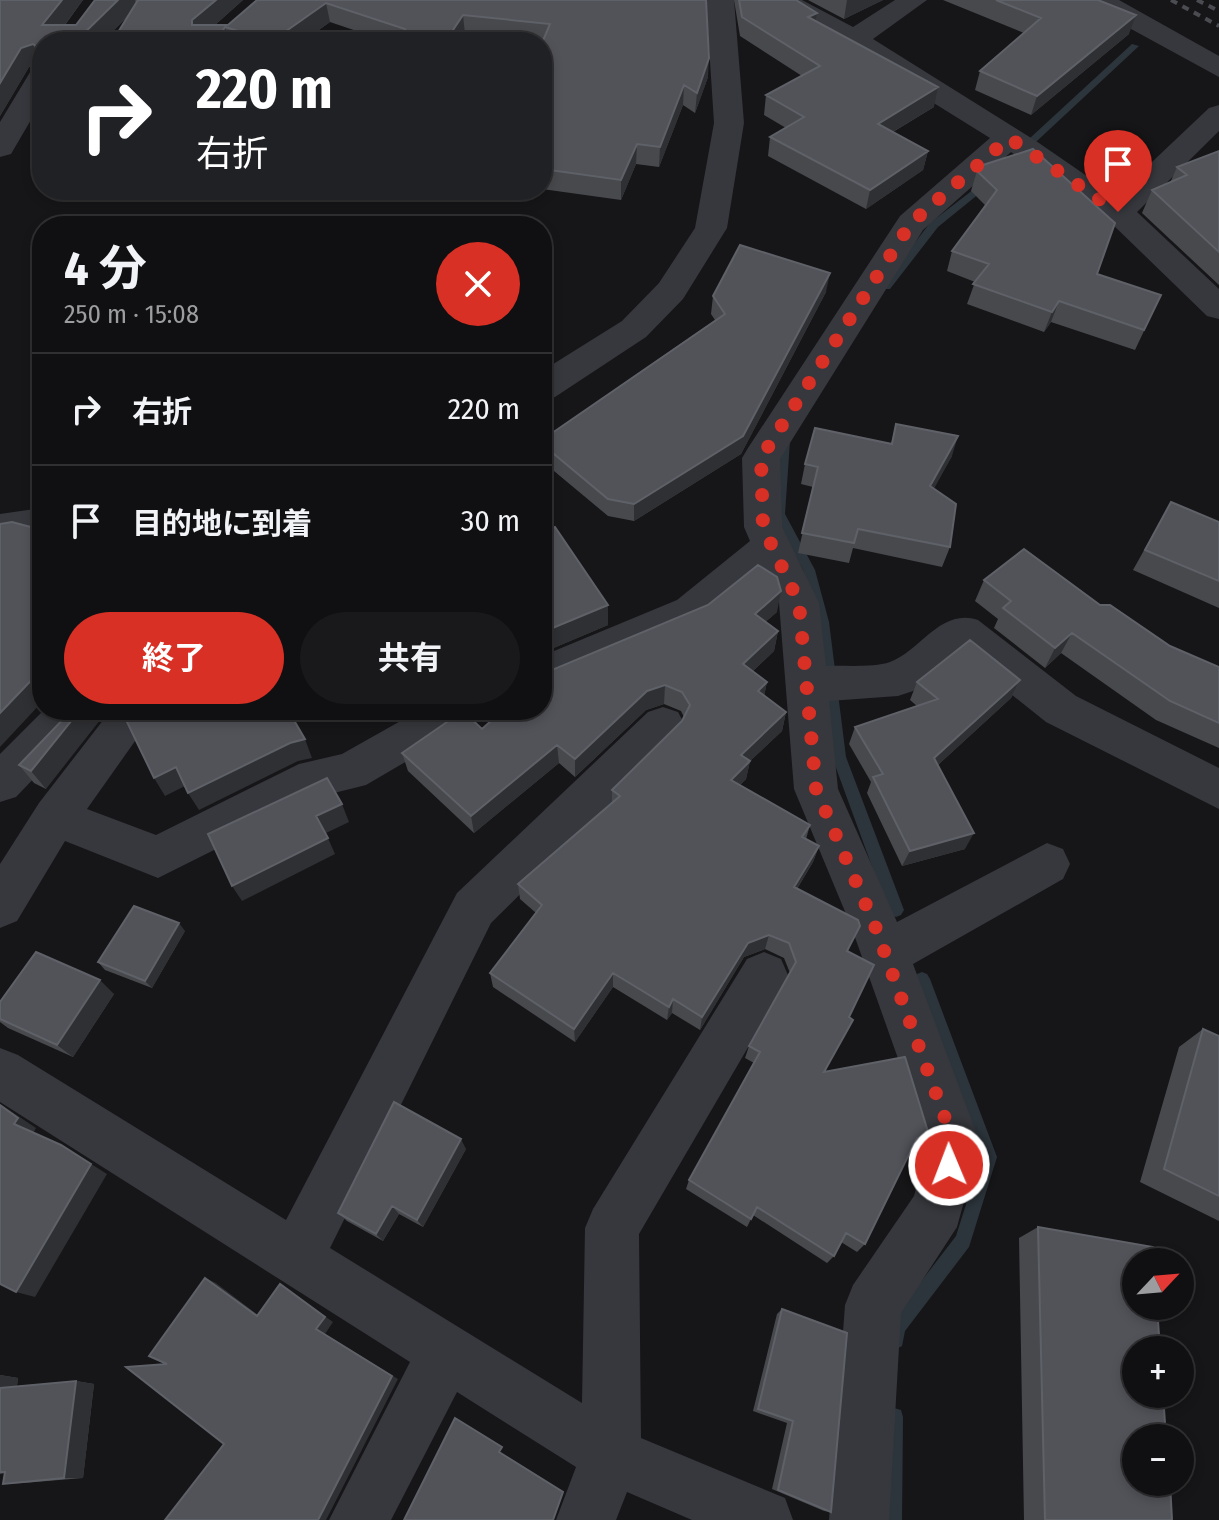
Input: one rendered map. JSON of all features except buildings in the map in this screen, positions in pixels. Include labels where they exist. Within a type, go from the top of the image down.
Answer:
[{"type":"street","points":[[552,382],[634,329],[671,291],[711,228],[729,123],[720,0]]},
{"type":"street","points":[[782,0],[854,39],[1118,212],[1219,308]]},
{"type":"street","points":[[854,39],[913,0]]},
{"type":"street","points":[[1099,0],[1219,68]]},
{"type":"street","points":[[0,148],[32,92]]},
{"type":"street","points":[[1118,212],[1219,114]]},
{"type":"street","points":[[859,1520],[873,1305],[938,1208],[954,1143],[885,954],[816,789],[826,683],[799,603],[763,527],[761,458],[911,223],[1009,138]]},
{"type":"street","points":[[0,529],[32,524]]},
{"type":"street","points":[[552,670],[691,611],[772,545]]},
{"type":"street","points":[[826,683],[898,679],[963,632],[1061,709],[1219,790]]},
{"type":"street","points":[[0,783],[62,720]]},
{"type":"street","points":[[0,906],[55,817],[128,720]]},
{"type":"street","points":[[55,817],[158,857],[315,778],[350,772],[440,720]]},
{"type":"street","points":[[297,1256],[474,908],[663,725]]},
{"type":"street","points":[[885,954],[1047,864]]},
{"type":"street","points":[[586,1520],[611,1455],[612,1228],[764,975]]},
{"type":"street","points":[[0,1073],[611,1455],[763,1520]]},
{"type":"street","points":[[359,1520],[447,1351]]},
{"type":"waterway","points":[[1020,152],[1135,46]]},
{"type":"waterway","points":[[886,287],[934,225],[987,182]]},
{"type":"waterway","points":[[784,441],[779,514],[809,570],[822,622],[839,757],[896,910]]},
{"type":"waterway","points":[[896,1340],[896,1328],[963,1241],[989,1157],[922,979]]},
{"type":"waterway","points":[[892,1520],[894,1417]]},
{"type":"railway","points":[[1171,0],[1219,26]]},
{"type":"railway","points":[[1197,0],[1219,11]]},
{"type":"route","points":[[949,1165],[954,1143],[875,926],[816,789],[799,603],[763,527],[761,458],[911,223],[1009,138],[1118,212]]}]
